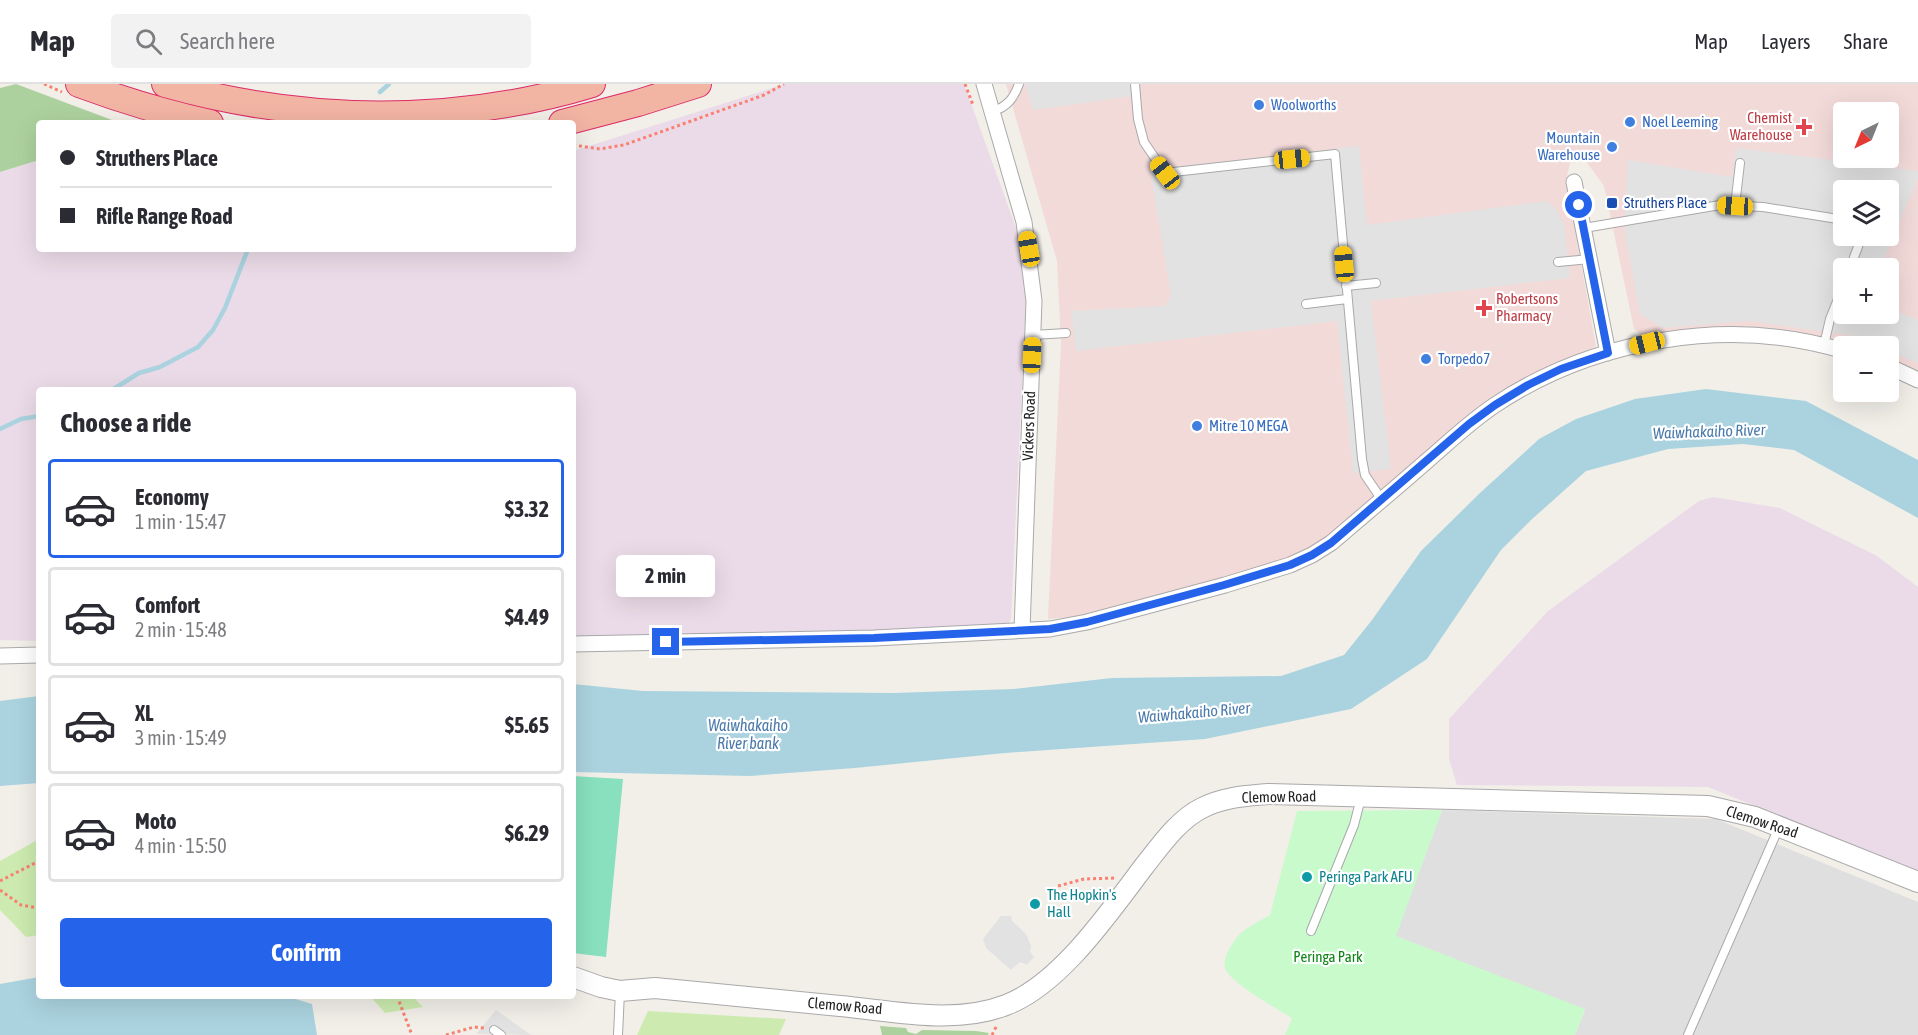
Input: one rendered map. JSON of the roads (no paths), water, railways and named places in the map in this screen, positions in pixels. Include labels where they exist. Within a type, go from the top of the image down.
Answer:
[{"type":"highway","points":[[79,84],[133,103],[198,120]]},
{"type":"highway","points":[[165,84],[224,99],[272,107],[370,115],[418,114],[478,108],[592,84]]},
{"type":"highway","points":[[574,120],[698,84]]},
{"type":"street","name":"Vickers Road","points":[[984,84],[1024,222],[1034,301],[1022,630]]},
{"type":"street","points":[[1574,182],[1608,353]]},
{"type":"street","points":[[576,644],[874,638],[1050,629],[1087,622],[1224,585],[1290,565],[1312,555],[1331,543],[1469,424],[1528,385],[1561,369],[1647,343],[1721,335],[1761,336],[1833,348]]},
{"type":"street","points":[[1899,371],[1918,380]]},
{"type":"street","points":[[0,656],[36,655]]},
{"type":"street","name":"Clemow Road","points":[[576,978],[621,991],[655,988],[939,1015],[988,1011],[1008,1005],[1025,996],[1044,983],[1062,966],[1081,947],[1167,838],[1184,821],[1202,808],[1223,800],[1268,794],[1685,805],[1732,810],[1779,826],[1918,882]]},
{"type":"lane","points":[[993,111],[1009,104],[1019,84]]},
{"type":"lane","points":[[1135,84],[1140,132],[1165,173],[1335,154],[1363,467],[1370,485],[1382,500]]},
{"type":"lane","points":[[1735,206],[1740,163]]},
{"type":"lane","points":[[1584,228],[1720,206],[1763,207],[1833,218]]},
{"type":"lane","points":[[1558,262],[1590,259]]},
{"type":"lane","points":[[1346,286],[1376,283]]},
{"type":"lane","points":[[1306,304],[1347,299]]},
{"type":"lane","points":[[1824,345],[1833,312]]},
{"type":"lane","points":[[1033,335],[1065,333]]},
{"type":"lane","points":[[1311,931],[1354,825],[1362,797]]},
{"type":"lane","points":[[1688,1035],[1779,826]]},
{"type":"lane","points":[[618,1035],[621,991]]},
{"type":"water","name":"Waiwhakaiho River bank","points":[[1706,389],[1806,401],[1918,460],[1918,518],[1794,450],[1743,444],[1668,449],[1586,471],[1501,550],[1427,659],[1351,709],[1205,739],[1005,753],[855,768],[750,776],[576,772],[576,684],[643,691],[894,693],[1013,689],[1112,678],[1281,676],[1344,655],[1421,551],[1539,439],[1576,419],[1635,399]]},
{"type":"water","points":[[36,696],[36,783],[0,786],[0,701]]},
{"type":"water","points":[[36,978],[36,999],[296,999],[312,1004],[317,1035],[0,1035],[0,984]]},
{"type":"waterway","points":[[380,92],[389,84]]},
{"type":"waterway","points":[[117,387],[139,373],[160,367],[198,347],[213,330],[225,308],[247,252]]},
{"type":"waterway","points":[[0,429],[21,419],[36,416]]},
{"type":"place","name":"Woolworths","points":[[1259,105]]},
{"type":"place","name":"Noel Leeming","points":[[1630,122]]},
{"type":"place","name":"Chemist Warehouse","points":[[1804,127]]},
{"type":"place","name":"Mountain Warehouse","points":[[1612,147]]},
{"type":"place","name":"Struthers Place","points":[[1612,203]]},
{"type":"place","name":"Robertsons Pharmacy","points":[[1484,308]]},
{"type":"place","name":"Torpedo7","points":[[1426,359]]},
{"type":"place","name":"Mitre 10 MEGA","points":[[1197,426]]},
{"type":"place","name":"Peringa Park AFU","points":[[1307,877]]},
{"type":"place","name":"The Hopkin's Hall","points":[[1035,904]]},
{"type":"water label","name":"Waiwhakaiho River","points":[[1709,431]]},
{"type":"water label","name":"Waiwhakaiho River","points":[[1194,712]]},
{"type":"park label","name":"Peringa Park","points":[[1328,957]]}]
